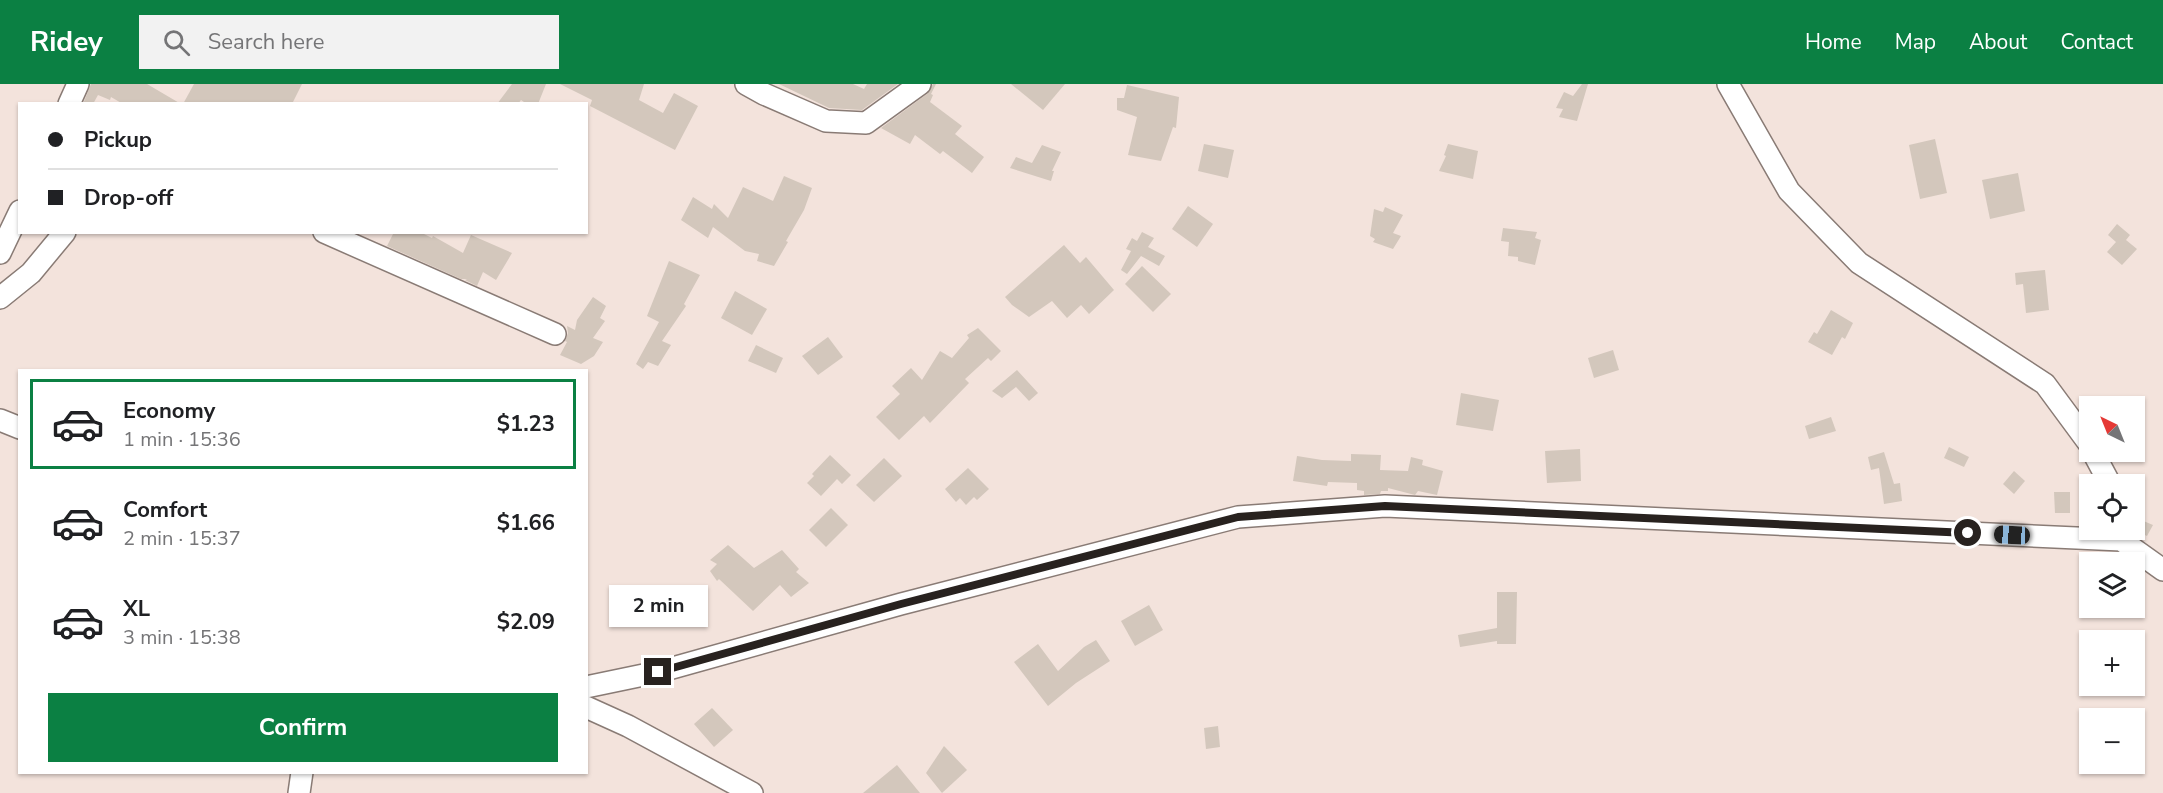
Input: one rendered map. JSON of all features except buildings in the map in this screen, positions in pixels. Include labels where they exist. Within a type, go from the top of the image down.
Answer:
[{"type":"street","points":[[70,102],[78,84]]},
{"type":"street","points":[[746,84],[826,121],[866,123],[920,84]]},
{"type":"street","points":[[1728,84],[1789,191],[1859,262],[2045,384],[2079,430]]},
{"type":"street","points":[[0,253],[18,215]]},
{"type":"street","points":[[0,298],[31,273],[63,234]]},
{"type":"street","points":[[329,234],[555,334]]},
{"type":"street","points":[[0,420],[18,427]]},
{"type":"street","points":[[588,687],[658,672],[901,604],[1238,517],[1385,506],[2079,533]]},
{"type":"street","points":[[2127,540],[2163,570]]},
{"type":"street","points":[[588,707],[752,793]]},
{"type":"street","points":[[299,793],[302,774]]},
{"type":"route","points":[[658,672],[901,604],[1238,517],[1385,506],[1968,533]]}]
